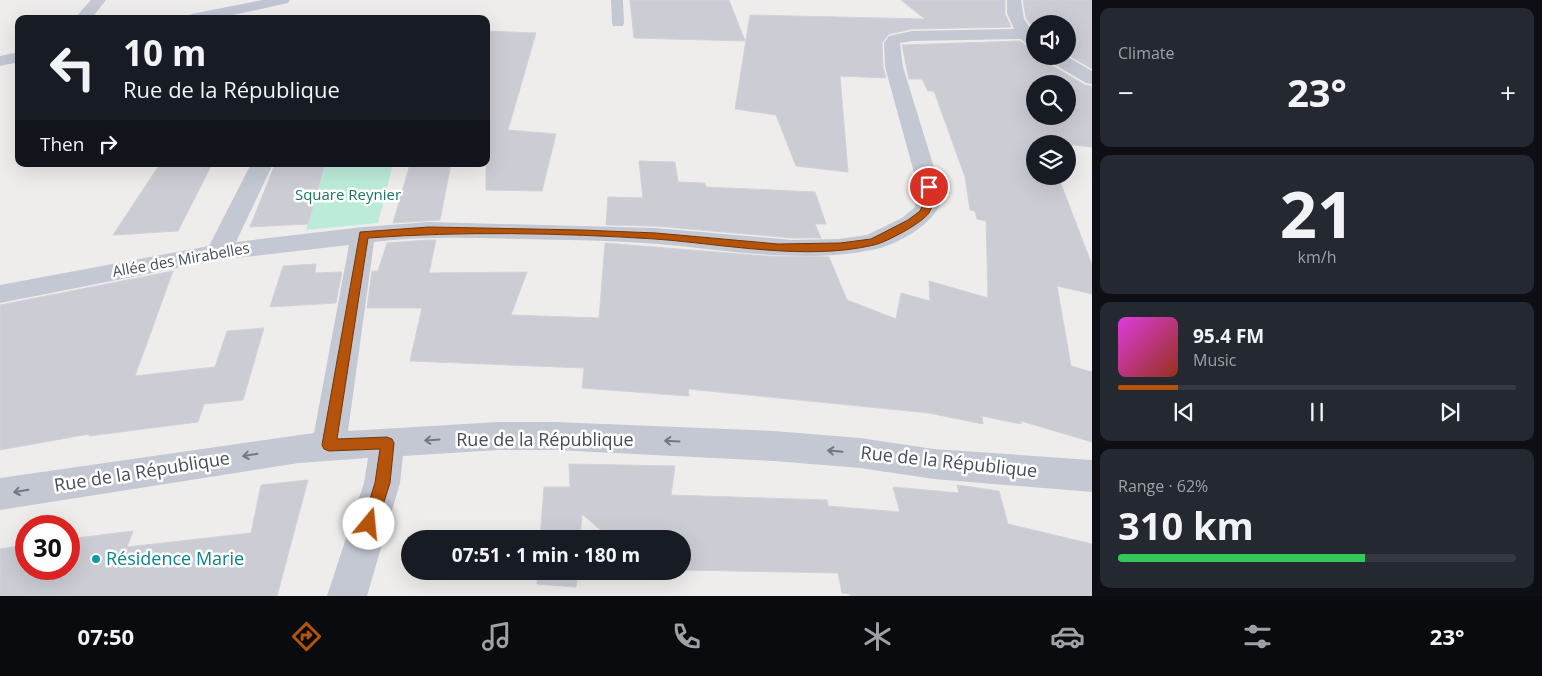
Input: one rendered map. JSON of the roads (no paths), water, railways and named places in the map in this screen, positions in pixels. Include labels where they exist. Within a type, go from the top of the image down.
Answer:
[{"type":"main road","points":[[211,15],[283,0]]},
{"type":"main road","points":[[0,61],[15,58]]},
{"type":"street","points":[[86,15],[99,0]]},
{"type":"street","points":[[1014,0],[1015,18],[1026,33]]},
{"type":"street","name":"Allée des Mirabelles","points":[[0,294],[218,252],[363,235],[429,230],[656,236],[792,248],[840,247],[873,242],[911,223],[924,212],[930,200],[929,187],[894,67],[892,43],[896,39],[912,36],[995,33],[1026,38]]},
{"type":"street","points":[[1068,65],[1092,79]]},
{"type":"street","points":[[218,252],[260,167]]},
{"type":"street","points":[[329,445],[363,235]]},
{"type":"street","name":"Rue de la République","points":[[0,494],[329,445],[498,436],[555,436],[860,453],[934,464],[1092,476]]},
{"type":"street","points":[[347,596],[382,483],[387,443]]},
{"type":"lane","points":[[617,0],[618,23]]},
{"type":"place","name":"Résidence Marie","points":[[96,559]]},
{"type":"park label","name":"Square Reynier","points":[[348,195]]}]
